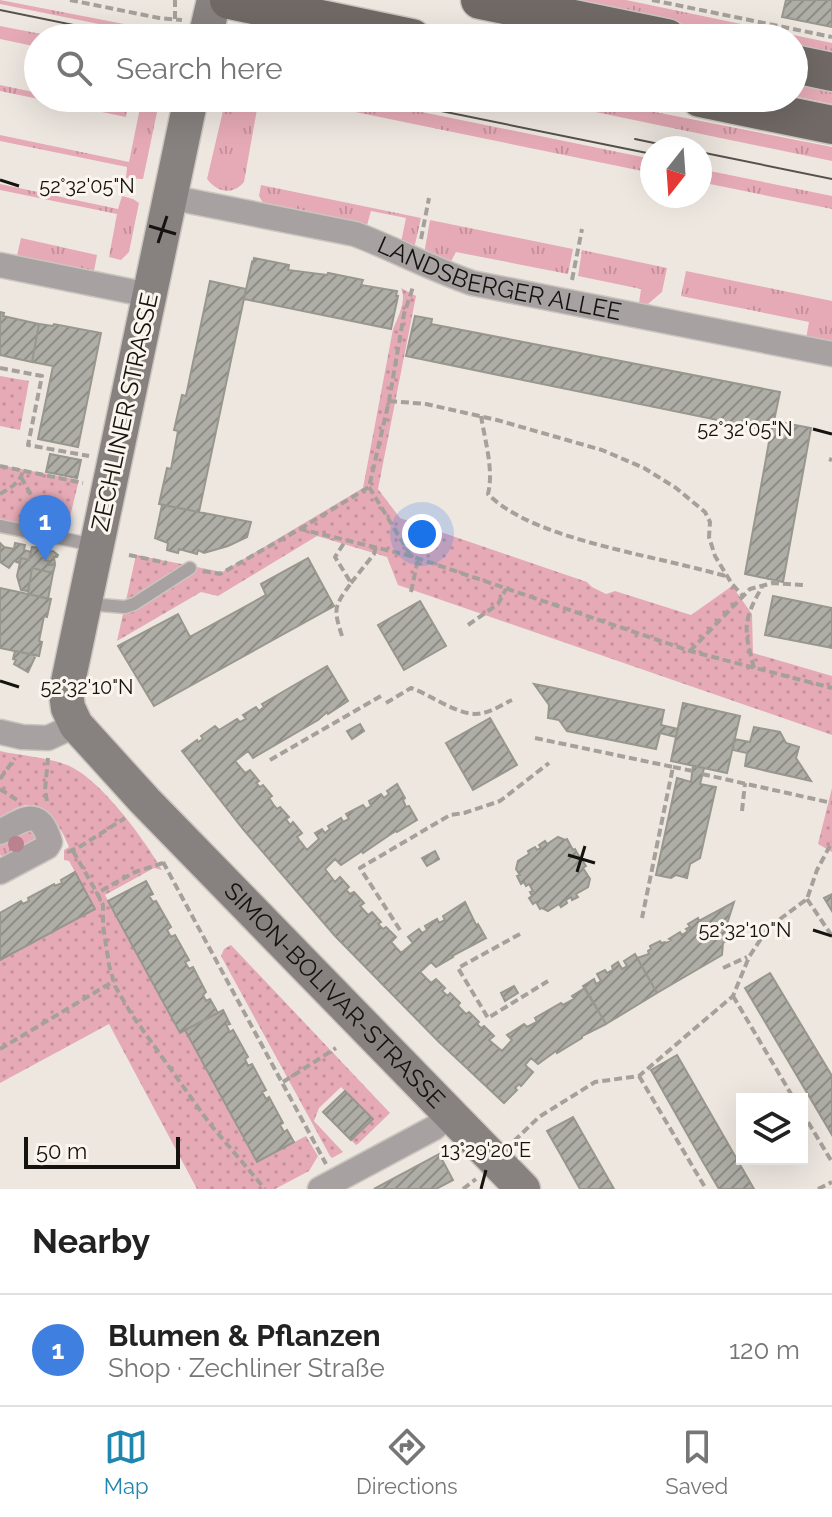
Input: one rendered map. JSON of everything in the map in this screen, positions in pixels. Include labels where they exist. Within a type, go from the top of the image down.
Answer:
[{"type":"main road","points":[[229,0],[345,24]]},
{"type":"main road","points":[[480,0],[598,24]]},
{"type":"main road","points":[[808,67],[832,72]]},
{"type":"main road","points":[[768,112],[832,125]]},
{"type":"street","points":[[208,24],[214,0]]},
{"type":"street","name":"ZECHLINER STRASSE","points":[[145,801],[76,725],[68,708],[66,693],[188,112]]},
{"type":"street","name":"LANDSBERGER ALLEE","points":[[169,197],[355,234],[472,283],[832,354]]},
{"type":"street","points":[[0,265],[149,295]]},
{"type":"street","points":[[0,732],[48,738],[76,725]]},
{"type":"street","name":"SIMON-BOLIVAR-STRASSE","points":[[145,801],[523,1189]]},
{"type":"street","points":[[0,832],[29,817],[35,818],[40,821],[50,842],[47,847],[0,872]]},
{"type":"street","points":[[328,1185],[434,1128],[451,1114]]},
{"type":"lane","points":[[0,526],[97,546]]},
{"type":"lane","points":[[85,603],[125,607],[190,568]]},
{"type":"path","points":[[70,0],[138,14]]},
{"type":"path","points":[[175,0],[175,19]]},
{"type":"path","points":[[652,0],[769,24]]},
{"type":"path","points":[[808,32],[832,37]]},
{"type":"path","points":[[417,260],[429,198]]},
{"type":"path","points":[[568,302],[582,229]]},
{"type":"path","points":[[411,556],[369,487],[389,401],[404,314],[413,287]]},
{"type":"path","points":[[0,368],[42,376],[28,445],[92,457]]},
{"type":"path","points":[[389,401],[426,404],[481,416],[602,450],[644,468],[676,488],[705,512],[710,522],[709,537],[715,556],[743,596]]},
{"type":"path","points":[[481,416],[490,468],[488,494],[495,502],[563,535],[728,576]]},
{"type":"path","points":[[0,466],[85,484]]},
{"type":"path","points":[[0,494],[12,487],[23,471]]},
{"type":"path","points":[[21,477],[55,537]]},
{"type":"path","points":[[276,541],[369,487]]},
{"type":"path","points":[[300,529],[418,558],[690,651],[832,688]]},
{"type":"path","points":[[346,540],[335,557],[351,583]]},
{"type":"path","points":[[342,636],[334,612],[376,547]]},
{"type":"path","points":[[411,592],[418,558]]},
{"type":"path","points":[[690,651],[750,589],[773,583],[803,585]]},
{"type":"path","points":[[754,668],[746,629],[747,617],[763,586]]},
{"type":"path","points":[[468,625],[498,604],[506,588]]},
{"type":"path","points":[[386,703],[411,688],[473,715],[512,700]]},
{"type":"path","points":[[270,760],[381,696]]},
{"type":"path","points":[[535,738],[693,771]]},
{"type":"path","points":[[0,779],[17,752]]},
{"type":"path","points":[[48,757],[45,790],[48,807]]},
{"type":"path","points":[[400,930],[360,868],[450,815],[500,801],[549,763]]},
{"type":"path","points":[[642,918],[673,767]]},
{"type":"path","points":[[702,774],[832,803]]},
{"type":"path","points":[[742,811],[745,783]]},
{"type":"path","points":[[0,789],[19,802]]},
{"type":"path","points":[[47,847],[69,853],[145,801]]},
{"type":"path","points":[[512,1143],[539,1117],[595,1082],[639,1076],[733,996],[749,957],[768,928],[807,899],[817,870],[832,842]]},
{"type":"path","points":[[73,851],[103,905],[109,965],[132,1015],[210,1124],[265,1189]]},
{"type":"path","points":[[97,893],[135,872],[163,863],[166,857]]},
{"type":"path","points":[[163,863],[283,1082],[328,1185]]},
{"type":"path","points":[[807,899],[832,936]]},
{"type":"path","points":[[520,934],[458,968],[488,1018],[548,981]]},
{"type":"path","points":[[723,968],[749,957]]},
{"type":"path","points":[[0,1049],[114,981]]},
{"type":"path","points":[[733,996],[790,1093]]},
{"type":"path","points":[[283,1082],[336,1048]]},
{"type":"path","points":[[639,1076],[706,1189]]},
{"type":"path","points":[[808,1122],[832,1162]]},
{"type":"path","points":[[463,1189],[478,1178]]},
{"type":"path","points":[[818,1189],[832,1182]]},
{"type":"green space","points":[[0,0],[124,24],[99,24],[0,4]]},
{"type":"green space","points":[[564,0],[626,0],[741,24],[683,24]]},
{"type":"green space","points":[[0,26],[24,31],[24,44],[0,39]]},
{"type":"green space","points":[[808,38],[832,43],[832,54],[808,49]]},
{"type":"green space","points":[[808,84],[832,89],[832,104],[808,99]]},
{"type":"green space","points":[[0,85],[24,90],[24,96],[0,91]]},
{"type":"green space","points":[[102,112],[127,112],[126,117]]},
{"type":"green space","points":[[139,112],[157,112],[143,179],[126,178],[127,167],[0,141],[0,135],[129,162]]},
{"type":"green space","points":[[223,112],[256,112],[244,182],[235,189],[225,191],[207,179]]},
{"type":"green space","points":[[355,112],[422,112],[640,157],[640,171]]},
{"type":"green space","points":[[596,112],[655,112],[832,147],[832,161]]},
{"type":"green space","points":[[712,171],[832,196],[832,209],[712,184]]},
{"type":"green space","points":[[0,184],[118,209],[122,196],[133,199],[139,203],[129,252],[121,260],[109,257],[117,214],[0,190]]},
{"type":"green space","points":[[261,185],[421,218],[414,249],[401,242],[406,218],[371,211],[366,229],[266,208],[259,196]]},
{"type":"green space","points":[[430,220],[573,249],[568,274],[456,252],[449,265],[424,254]]},
{"type":"green space","points":[[21,238],[97,255],[93,276],[16,260]]},
{"type":"green space","points":[[582,250],[667,268],[662,292],[648,304],[639,303],[641,289],[578,276]]},
{"type":"green space","points":[[686,271],[832,301],[832,343],[806,339],[809,322],[681,296]]},
{"type":"green space","points":[[401,288],[416,296],[378,489],[400,518],[587,582],[606,594],[615,591],[691,615],[732,586],[752,614],[753,653],[832,676],[832,735],[398,585],[387,557],[317,536],[218,596],[201,592],[117,641],[136,555],[222,572],[363,488],[393,329],[402,303]]},
{"type":"green space","points":[[0,376],[29,381],[20,430],[0,426]]},
{"type":"green space","points":[[0,465],[79,480],[63,545],[0,532]]},
{"type":"green space","points":[[0,751],[51,760],[80,772],[107,796],[145,843],[162,870],[154,868],[105,895],[179,1033],[185,1030],[256,1162],[306,1136],[318,1156],[309,1171],[275,1189],[197,1189],[109,1024],[0,1083],[0,960],[95,909],[69,861],[64,860],[64,850],[69,847],[59,827],[44,809],[27,805],[0,817]]},
{"type":"green space","points":[[832,788],[832,852],[818,844]]},
{"type":"green space","points":[[32,828],[38,839],[3,857],[0,855],[0,843]]},
{"type":"green space","points":[[231,945],[390,1113],[358,1144],[351,1140],[373,1119],[341,1087],[319,1108],[314,1121],[343,1152],[332,1158],[330,1156],[221,956],[224,949]]},
{"type":"building","points":[[786,0],[832,0],[832,27],[782,17]]},
{"type":"building","points":[[254,258],[289,265],[288,270],[328,273],[363,280],[361,285],[397,291],[391,329],[244,299]]},
{"type":"building","points":[[210,281],[246,289],[199,512],[159,504],[167,468],[171,469],[178,431],[174,430],[182,395],[186,396]]},
{"type":"building","points":[[0,312],[4,313],[3,316],[39,324],[32,362],[0,355]]},
{"type":"building","points":[[415,316],[432,319],[431,324],[780,392],[774,421],[811,428],[783,582],[745,574],[771,431],[406,356]]},
{"type":"building","points":[[39,324],[101,333],[78,447],[38,439],[53,366],[32,362]]},
{"type":"building","points":[[50,454],[81,460],[77,478],[46,472]]},
{"type":"building","points":[[162,505],[251,522],[247,537],[204,553],[198,550],[197,554],[179,549],[178,553],[167,550],[168,543],[155,538]]},
{"type":"building","points":[[0,543],[14,549],[15,543],[25,545],[24,550],[31,552],[29,560],[21,558],[19,563],[14,561],[9,568],[0,562]]},
{"type":"building","points":[[32,547],[41,548],[43,557],[49,561],[48,565],[55,565],[53,573],[32,568],[28,591],[21,590],[17,576],[21,558],[29,560]]},
{"type":"building","points":[[53,551],[58,555],[54,557],[55,564],[48,565],[49,561],[45,560],[43,553]]},
{"type":"building","points":[[308,558],[334,606],[154,706],[118,646],[178,614],[190,637],[266,595],[261,584]]},
{"type":"building","points":[[32,568],[53,573],[48,599],[28,594]]},
{"type":"building","points":[[0,588],[51,599],[47,617],[44,616],[39,656],[0,648]]},
{"type":"building","points":[[773,596],[832,608],[832,648],[765,635]]},
{"type":"building","points":[[420,601],[446,646],[404,670],[378,625]]},
{"type":"building","points":[[15,651],[36,655],[28,672],[14,664]]},
{"type":"building","points":[[327,666],[348,701],[253,758],[248,751],[235,761],[245,773],[250,770],[259,781],[256,783],[260,787],[263,785],[272,796],[269,798],[277,809],[280,807],[289,817],[286,819],[290,825],[293,822],[302,833],[297,837],[307,850],[319,839],[315,833],[322,829],[325,833],[330,829],[328,826],[341,818],[343,822],[349,819],[346,814],[363,805],[366,809],[371,806],[369,801],[381,794],[384,798],[389,794],[387,791],[397,784],[406,807],[409,806],[417,820],[341,865],[335,859],[325,869],[335,882],[340,877],[349,887],[346,890],[350,894],[354,892],[364,903],[360,906],[368,915],[372,912],[381,922],[378,924],[396,937],[391,942],[401,953],[413,943],[408,937],[419,929],[422,933],[427,930],[425,926],[437,919],[439,923],[445,920],[443,916],[465,902],[486,938],[436,967],[431,962],[420,972],[431,983],[436,979],[445,988],[442,991],[448,996],[450,993],[466,1014],[469,1012],[481,1028],[484,1026],[494,1036],[489,1040],[502,1051],[512,1040],[507,1035],[524,1024],[527,1027],[537,1022],[535,1018],[574,999],[572,996],[585,988],[606,1024],[538,1064],[531,1058],[525,1065],[533,1072],[504,1103],[335,936],[243,829],[182,751],[203,739],[201,736],[215,726],[219,730],[237,719],[240,722],[246,719],[243,715],[256,707],[259,711],[264,707],[262,704]]},
{"type":"building","points":[[534,684],[664,710],[661,725],[678,729],[676,737],[660,733],[656,749],[567,731],[559,720],[548,718],[549,705]]},
{"type":"building","points":[[683,703],[740,716],[727,773],[671,761]]},
{"type":"building","points":[[490,718],[517,765],[473,790],[446,743]]},
{"type":"building","points":[[360,724],[364,731],[352,739],[347,731]]},
{"type":"building","points":[[754,727],[780,732],[786,743],[799,747],[796,758],[811,781],[745,766],[747,753],[733,750],[734,739],[750,742]]},
{"type":"building","points":[[693,766],[704,768],[700,784],[716,787],[700,858],[690,864],[687,878],[656,875],[677,778],[691,782]]},
{"type":"building","points":[[558,837],[567,839],[575,849],[590,879],[588,887],[576,894],[578,897],[572,900],[571,897],[561,907],[559,904],[548,911],[540,909],[536,902],[533,904],[529,898],[533,891],[529,884],[521,884],[516,869],[518,861],[529,854],[528,851],[535,847],[537,850],[545,841],[547,844]]},
{"type":"building","points":[[435,851],[439,859],[427,866],[422,858]]},
{"type":"building","points":[[75,872],[95,909],[0,960],[0,913],[21,901],[23,904],[29,901],[28,898],[54,884],[62,883],[61,880]]},
{"type":"building","points":[[146,881],[153,894],[149,896],[153,902],[156,901],[171,927],[167,930],[171,937],[175,935],[189,960],[185,962],[189,969],[193,967],[206,992],[203,995],[206,1001],[210,999],[218,1013],[180,1033],[108,901]]},
{"type":"building","points":[[832,894],[832,911],[824,898]]},
{"type":"building","points":[[734,902],[726,927],[733,937],[723,943],[722,955],[657,993],[637,958],[649,954],[650,946],[660,941],[666,943],[680,932],[682,935],[688,931],[688,924],[698,918],[699,921]]},
{"type":"building","points":[[635,954],[657,993],[606,1024],[583,986],[594,979],[596,984],[601,981],[597,974],[613,970],[612,966],[618,962],[622,969],[627,966],[624,961]]},
{"type":"building","points":[[770,973],[832,1076],[832,1135],[808,1093],[745,988]]},
{"type":"building","points":[[514,986],[518,993],[505,1001],[501,993]]},
{"type":"building","points":[[223,1010],[230,1024],[226,1025],[230,1032],[233,1030],[248,1057],[245,1059],[248,1066],[252,1064],[266,1090],[262,1092],[266,1099],[269,1097],[283,1123],[280,1125],[294,1142],[257,1162],[185,1030]]},
{"type":"building","points":[[677,1055],[736,1158],[736,1165],[740,1165],[754,1189],[719,1189],[651,1070]]},
{"type":"building","points":[[345,1091],[373,1119],[351,1140],[323,1112]]},
{"type":"building","points":[[573,1117],[614,1189],[580,1189],[547,1131]]},
{"type":"building","points":[[439,1154],[453,1180],[436,1189],[374,1189]]},
{"type":"tram line","points":[[0,10],[68,24]]},
{"type":"tram line","points":[[446,112],[640,152]]},
{"type":"tram line","points":[[635,139],[640,140]]},
{"type":"tram line","points":[[712,154],[832,179]]},
{"type":"place","name":"Blumen & Pflanzen","points":[[45,561]]}]
